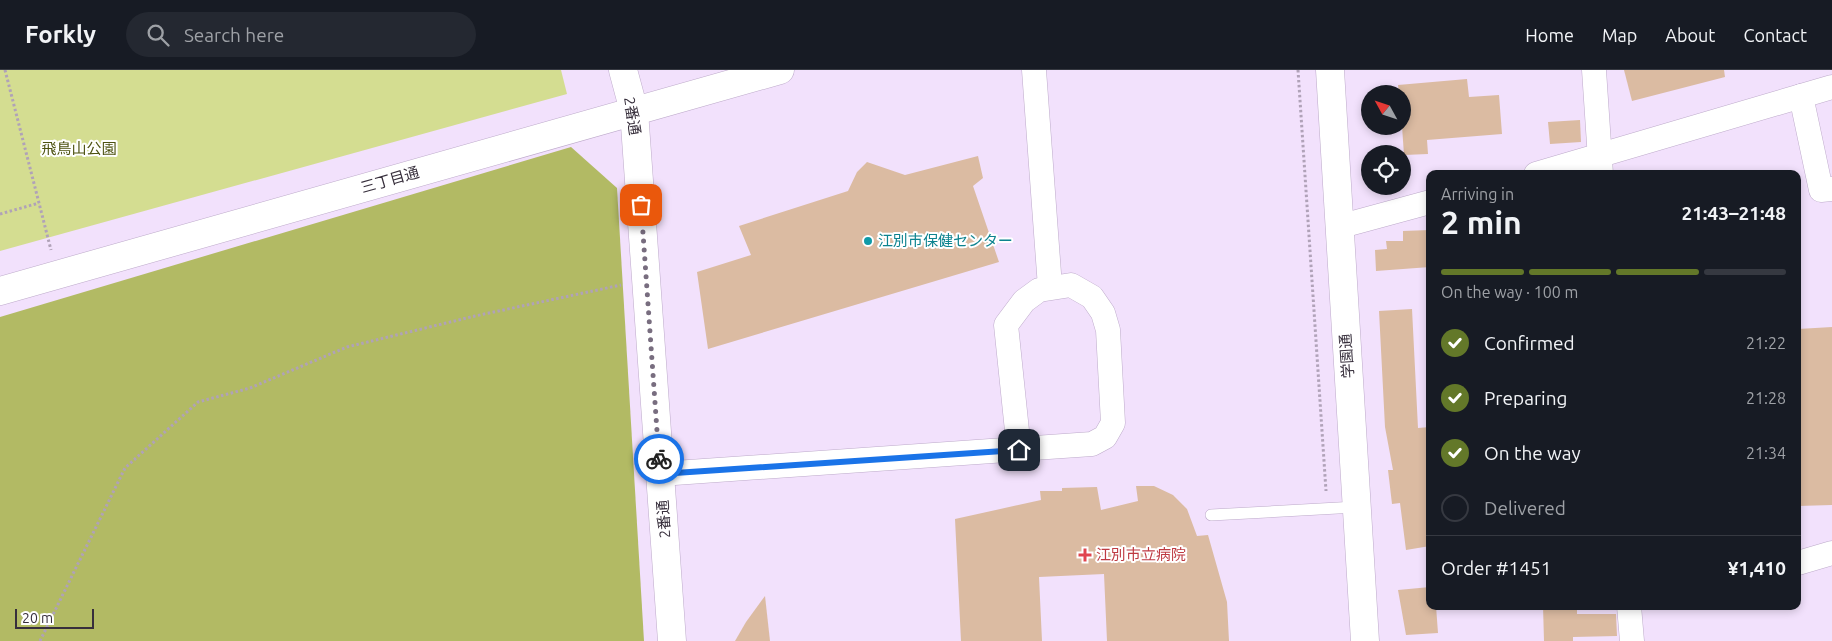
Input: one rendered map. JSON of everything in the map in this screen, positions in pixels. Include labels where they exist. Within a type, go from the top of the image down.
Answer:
[{"type":"street","name":"2番通","points":[[623,70],[634,111],[672,641]]},
{"type":"street","name":"三丁目通","points":[[0,291],[780,70]]},
{"type":"street","points":[[1034,70],[1050,287]]},
{"type":"street","name":"学園通","points":[[1330,70],[1364,641]]},
{"type":"street","points":[[1594,70],[1600,165]]},
{"type":"street","points":[[1564,170],[1600,165],[1832,87]]},
{"type":"street","points":[[1801,96],[1821,190],[1832,189]]},
{"type":"street","points":[[1338,227],[1426,203]]},
{"type":"street","points":[[660,474],[1019,450],[1092,444],[1105,437],[1113,424],[1108,330],[1103,313],[1092,297],[1071,285],[1050,287],[1032,294],[1024,301],[1006,325],[1019,450]]},
{"type":"street","points":[[1801,562],[1832,553]]},
{"type":"street","points":[[1632,641],[1634,610]]},
{"type":"lane","points":[[1211,515],[1357,506]]},
{"type":"path","points":[[5,70],[57,274]]},
{"type":"path","points":[[1298,70],[1327,508]]},
{"type":"path","points":[[0,214],[39,203]]},
{"type":"path","points":[[40,641],[125,468],[198,402],[250,388],[347,347],[475,316],[646,280]]},
{"type":"green space","name":"飛鳥山公園","points":[[0,70],[561,70],[567,94],[0,251]]},
{"type":"green space","points":[[571,147],[617,188],[644,641],[0,641],[0,317]]},
{"type":"building","points":[[1624,70],[1724,70],[1725,77],[1632,101]]},
{"type":"building","points":[[1467,79],[1469,97],[1499,95],[1502,134],[1427,140],[1428,154],[1411,155],[1411,145],[1403,145],[1403,135],[1411,135],[1411,85],[1398,85]]},
{"type":"building","points":[[1580,120],[1581,142],[1550,144],[1548,122]]},
{"type":"building","name":"江別市保健センター","points":[[978,156],[983,178],[973,186],[999,262],[708,349],[697,272],[751,255],[739,226],[848,191],[857,172],[867,162],[905,175]]},
{"type":"building","points":[[1426,230],[1426,267],[1376,271],[1375,250],[1387,249],[1386,241],[1403,241],[1403,231]]},
{"type":"building","points":[[1412,309],[1418,428],[1426,427],[1426,547],[1406,550],[1400,503],[1392,504],[1388,470],[1393,470],[1385,427],[1379,311]]},
{"type":"building","points":[[1832,327],[1832,505],[1801,506],[1801,329]]},
{"type":"building","name":"江別市立病院","points":[[1136,486],[1154,486],[1173,495],[1187,509],[1197,536],[1208,535],[1227,602],[1229,641],[1107,641],[1104,574],[1039,577],[1042,641],[961,641],[955,519],[1041,500],[1040,491],[1062,491],[1062,488],[1097,487],[1101,510],[1138,501]]},
{"type":"building","points":[[1426,587],[1426,610],[1436,610],[1438,633],[1406,635],[1398,590]]},
{"type":"building","points":[[765,596],[770,641],[735,641],[746,622]]},
{"type":"building","points":[[1543,610],[1577,610],[1577,614],[1616,614],[1617,636],[1573,637],[1573,641],[1544,641]]},
{"type":"way so far","points":[[641,205],[659,459]]},
{"type":"place","name":"江別市保健センター","points":[[868,241]]},
{"type":"place","name":"江別市立病院","points":[[1085,555]]},
{"type":"route","points":[[659,459],[660,474],[1019,450]]}]
